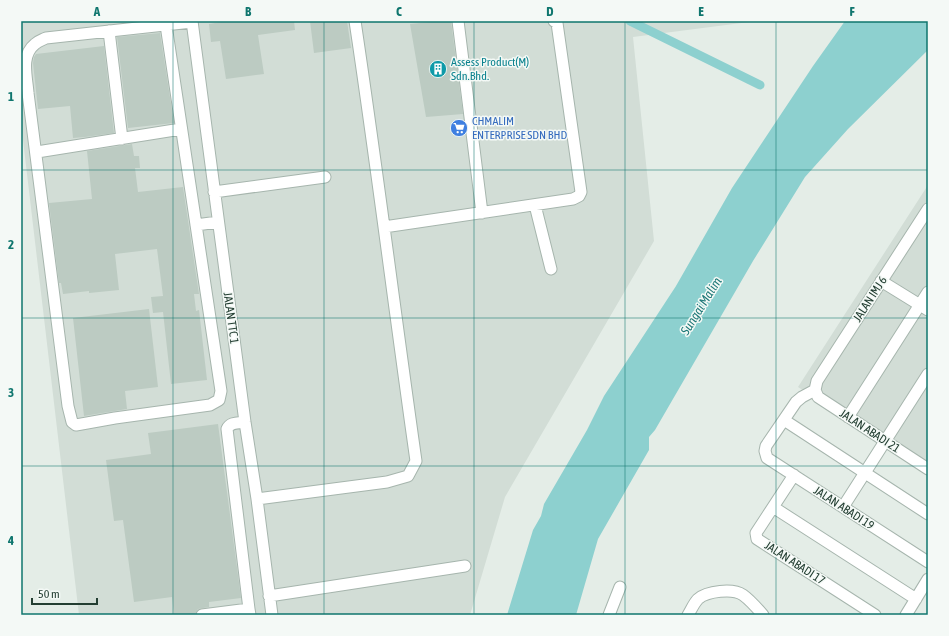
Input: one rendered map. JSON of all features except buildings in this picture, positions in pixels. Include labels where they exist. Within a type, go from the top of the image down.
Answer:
[{"type":"street","points":[[257,499],[387,482],[408,476],[416,461],[355,21]]},
{"type":"street","points":[[458,21],[482,213]]},
{"type":"street","points":[[384,227],[574,199],[579,196],[581,192],[557,23],[554,21]]},
{"type":"street","points":[[166,25],[220,391],[219,400],[210,406],[76,424],[72,422],[68,406],[26,60],[30,48],[46,38],[192,22]]},
{"type":"street","name":"JALAN TTC 1","points":[[192,22],[272,615]]},
{"type":"street","points":[[109,31],[122,138]]},
{"type":"street","points":[[36,152],[182,129]]},
{"type":"street","points":[[214,192],[325,177]]},
{"type":"street","points":[[534,205],[551,269]]},
{"type":"street","name":"JALAN IMJ 6","points":[[815,390],[817,381],[928,209]]},
{"type":"street","points":[[196,225],[218,222]]},
{"type":"street","points":[[881,281],[924,307]]},
{"type":"street","points":[[848,417],[924,307],[928,292]]},
{"type":"street","points":[[843,506],[928,374]]},
{"type":"street","points":[[815,390],[796,402],[784,420],[928,514]]},
{"type":"street","name":"JALAN ABADI 21","points":[[815,390],[818,397],[928,469]]},
{"type":"street","name":"JALAN ABADI 19","points":[[784,420],[765,451],[767,458],[928,562]]},
{"type":"street","points":[[202,615],[250,612],[227,429],[229,425],[245,422]]},
{"type":"street","name":"JALAN ABADI 17","points":[[794,475],[756,533],[757,539],[876,615]]},
{"type":"street","points":[[773,507],[916,599]]},
{"type":"street","points":[[269,596],[465,566]]},
{"type":"street","points":[[906,615],[928,579]]},
{"type":"street","points":[[608,615],[620,586]]},
{"type":"street","points":[[688,615],[698,599],[710,593],[733,591],[744,595],[763,615]]},
{"type":"shaded area","points":[[21,21],[757,21],[633,37],[654,241],[505,497],[470,615],[79,615],[21,123]]},
{"type":"shaded area","points":[[928,185],[928,473],[798,387]]},
{"type":"water","name":"Sungai Malim","points":[[845,21],[928,21],[928,50],[848,129],[805,177],[753,261],[655,430],[649,437],[649,450],[598,539],[576,615],[507,615],[533,530],[541,516],[544,504],[587,430],[604,396],[676,286],[732,188],[813,66]]},
{"type":"waterway","points":[[630,21],[760,85]]},
{"type":"place","name":"Assess Product(M) Sdn.Bhd.","points":[[438,69]]},
{"type":"place","name":"CHMALIM ENTERPRISE SDN BHD","points":[[459,128]]}]
